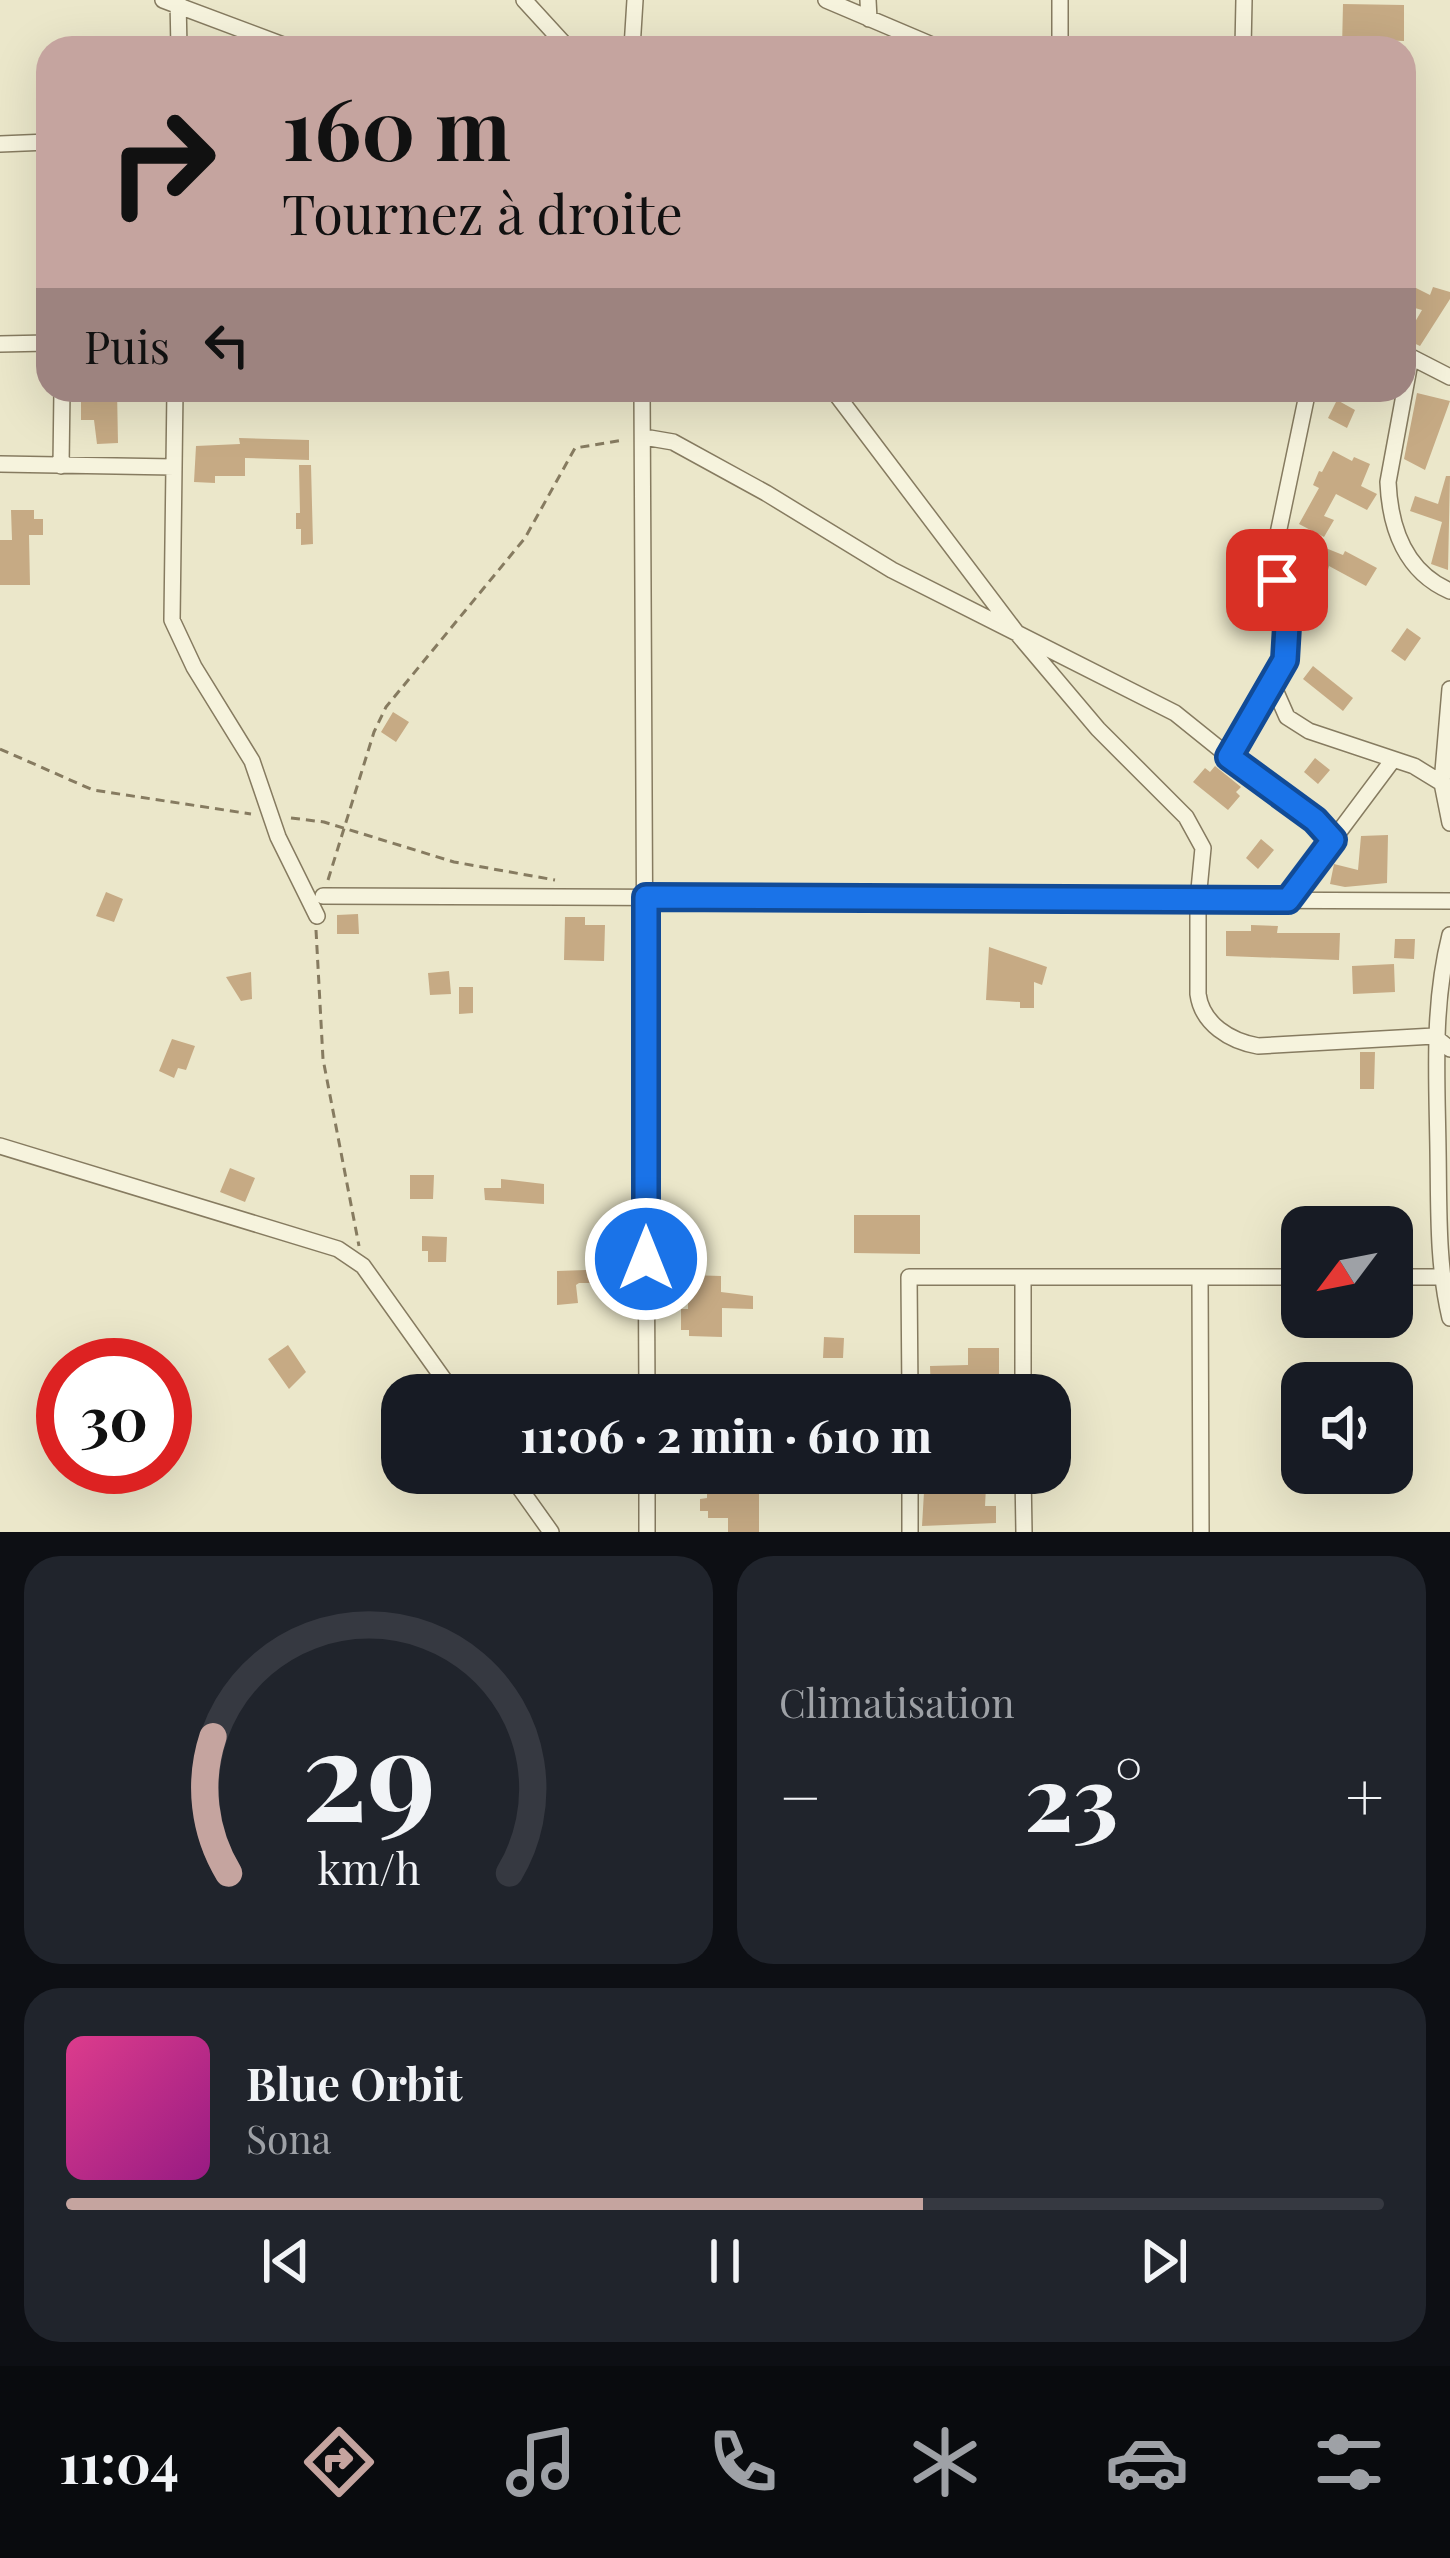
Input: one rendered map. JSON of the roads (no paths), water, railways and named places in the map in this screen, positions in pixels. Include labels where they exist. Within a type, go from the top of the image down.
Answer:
[{"type":"street","points":[[524,0],[557,36]]},
{"type":"street","points":[[633,36],[635,0]]},
{"type":"street","points":[[826,0],[910,36]]},
{"type":"street","points":[[868,0],[869,19]]},
{"type":"street","points":[[1060,0],[1060,36]]},
{"type":"street","points":[[1243,36],[1244,0]]},
{"type":"street","points":[[177,36],[173,2],[260,36]]},
{"type":"street","points":[[0,144],[36,142]]},
{"type":"street","points":[[0,344],[36,343]]},
{"type":"street","points":[[1416,360],[1450,376]]},
{"type":"street","points":[[61,466],[62,402]]},
{"type":"street","points":[[175,402],[172,620],[194,667],[246,748],[269,816],[317,916]]},
{"type":"street","points":[[643,402],[647,1374]]},
{"type":"street","points":[[842,402],[1016,632],[1098,729],[1186,817],[1203,848],[1198,900],[1199,1006],[1210,1023],[1244,1044],[1258,1046],[1435,1036],[1450,1048]]},
{"type":"street","points":[[1229,757],[1285,660],[1275,548],[1305,402]]},
{"type":"street","points":[[1401,402],[1388,482],[1392,520],[1415,568],[1450,590]]},
{"type":"street","points":[[644,437],[673,442],[892,570],[1175,713],[1315,820],[1333,840]]},
{"type":"street","points":[[0,464],[174,467]]},
{"type":"street","points":[[1271,683],[1287,717],[1309,731],[1414,766],[1446,785]]},
{"type":"street","points":[[1450,689],[1446,785],[1450,823]]},
{"type":"street","points":[[1288,900],[1392,761]]},
{"type":"street","points":[[323,896],[1450,901]]},
{"type":"street","points":[[1450,934],[1440,973],[1435,1036],[1440,1277],[1450,1318]]},
{"type":"street","points":[[0,1146],[338,1249],[363,1266],[440,1374]]},
{"type":"street","points":[[910,1374],[909,1277],[1281,1277]]},
{"type":"street","points":[[1023,1277],[1023,1374]]},
{"type":"street","points":[[1200,1277],[1201,1532]]},
{"type":"street","points":[[1413,1277],[1440,1277]]},
{"type":"street","points":[[524,1494],[551,1532]]},
{"type":"street","points":[[647,1494],[647,1532]]},
{"type":"street","points":[[910,1494],[910,1532]]},
{"type":"street","points":[[1023,1494],[1024,1532]]}]
